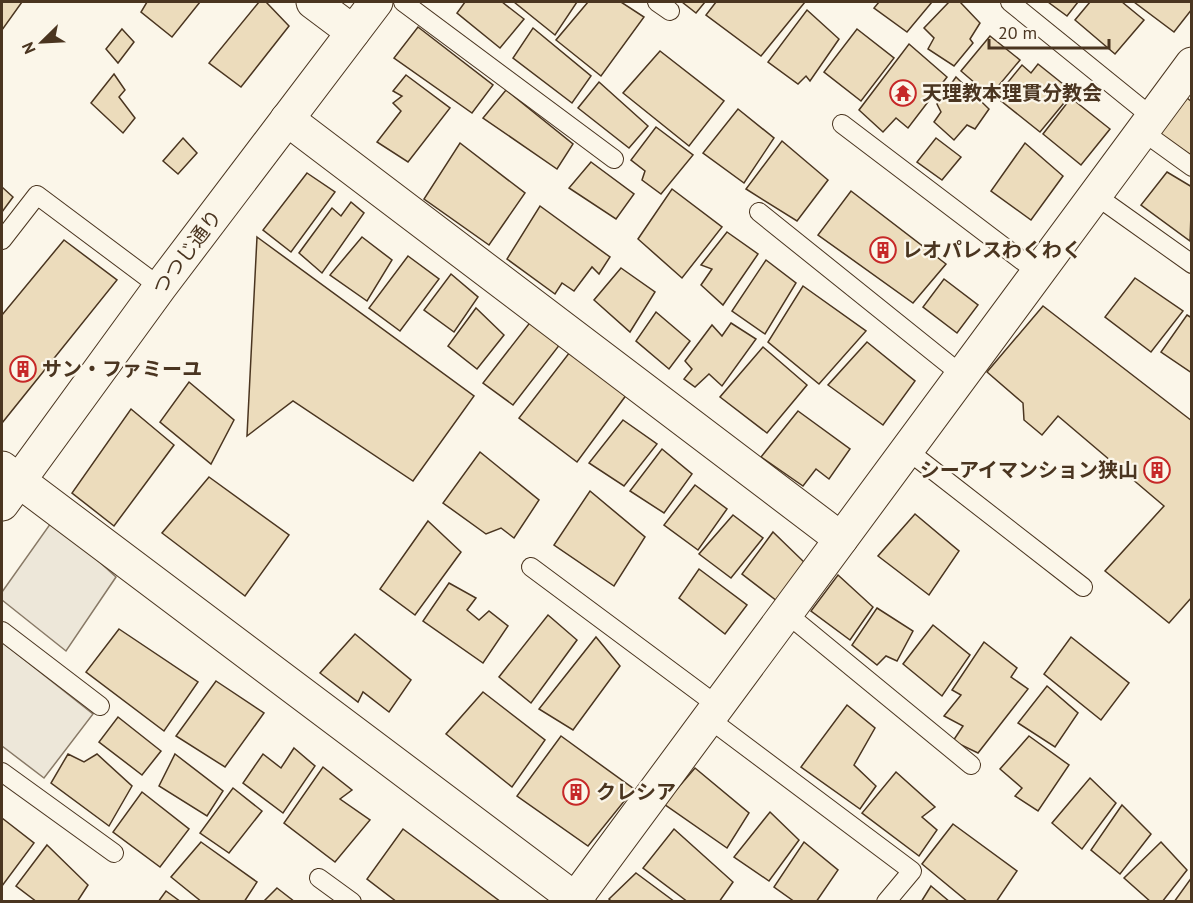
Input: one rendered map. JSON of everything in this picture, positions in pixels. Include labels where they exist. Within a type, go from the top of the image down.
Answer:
[{"type":"street","points":[[313,2],[353,32]]},
{"type":"street","name":"つつじ通り","points":[[7,485],[376,2]]},
{"type":"street","points":[[7,485],[576,900],[1191,64]]},
{"type":"street","points":[[287,119],[841,539]]},
{"type":"lane","points":[[403,2],[614,159]]},
{"type":"lane","points":[[1010,2],[1147,124],[1191,167]]},
{"type":"lane","points":[[842,124],[1037,273]]},
{"type":"lane","points":[[2,240],[37,195],[160,287]]},
{"type":"lane","points":[[1095,195],[1191,264]]},
{"type":"lane","points":[[759,212],[962,375]]},
{"type":"lane","points":[[907,450],[1083,586]]},
{"type":"lane","points":[[531,567],[912,871],[886,902]]},
{"type":"lane","points":[[786,613],[971,765]]},
{"type":"lane","points":[[2,631],[100,706]]},
{"type":"lane","points":[[2,772],[114,853]]},
{"type":"lane","points":[[318,878],[352,902]]},
{"type":"shaded area","points":[[53,520],[116,577],[66,651],[2,600],[2,592]]},
{"type":"shaded area","points":[[2,642],[93,714],[44,778],[2,746]]},
{"type":"building","points":[[2,2],[22,2],[2,30]]},
{"type":"building","points":[[147,2],[200,2],[172,37],[141,12]]},
{"type":"building","points":[[259,2],[266,2],[289,26],[241,87],[209,63]]},
{"type":"building","points":[[465,2],[502,2],[524,19],[500,48],[457,13]]},
{"type":"building","points":[[514,2],[577,2],[555,35]]},
{"type":"building","points":[[588,2],[621,2],[644,17],[601,76],[556,40]]},
{"type":"building","points":[[682,2],[705,2],[696,13]]},
{"type":"building","points":[[716,2],[805,2],[761,56],[706,15]]},
{"type":"building","points":[[879,2],[932,2],[907,32],[874,8]]},
{"type":"building","points":[[949,2],[960,2],[980,23],[970,39],[973,43],[954,66],[928,49],[934,38],[924,28]]},
{"type":"building","points":[[1048,2],[1078,2],[1067,16]]},
{"type":"building","points":[[1090,2],[1122,2],[1144,20],[1115,54],[1075,20]]},
{"type":"building","points":[[1134,2],[1192,2],[1192,9],[1174,32]]},
{"type":"building","points":[[807,10],[839,39],[810,81],[806,76],[798,84],[768,62]]},
{"type":"building","points":[[418,27],[493,85],[472,113],[394,58]]},
{"type":"building","points":[[533,28],[591,76],[572,103],[513,58]]},
{"type":"building","points":[[122,29],[134,42],[118,63],[106,49]]},
{"type":"building","points":[[857,29],[894,58],[861,101],[824,72]]},
{"type":"building","points":[[990,36],[1020,60],[990,96],[961,71]]},
{"type":"building","name":"天理教本理貫分教会","points":[[909,44],[947,77],[908,128],[896,118],[883,132],[859,110]]},
{"type":"building","points":[[660,51],[724,101],[689,146],[623,93]]},
{"type":"building","points":[[1038,64],[1073,92],[1040,132],[996,97],[1022,65],[1031,73]]},
{"type":"building","points":[[114,74],[125,90],[119,97],[135,118],[123,133],[91,103]]},
{"type":"building","points":[[406,75],[450,108],[408,162],[377,142],[401,111],[393,103],[402,96],[393,91]]},
{"type":"building","points":[[956,77],[989,109],[975,129],[967,125],[954,140],[934,122],[941,112],[937,104]]},
{"type":"building","points":[[599,82],[648,126],[629,148],[578,108]]},
{"type":"building","points":[[506,90],[573,144],[557,169],[483,118]]},
{"type":"building","points":[[1071,98],[1110,129],[1081,165],[1043,134]]},
{"type":"building","points":[[1187,98],[1192,102],[1192,156],[1160,134]]},
{"type":"building","points":[[738,109],[774,138],[744,183],[703,153]]},
{"type":"building","points":[[656,127],[693,155],[661,194],[642,180],[645,171],[631,160]]},
{"type":"building","points":[[183,138],[197,153],[178,174],[163,161]]},
{"type":"building","points":[[936,138],[961,157],[942,180],[917,162]]},
{"type":"building","points":[[782,141],[828,180],[797,221],[746,189]]},
{"type":"building","points":[[460,143],[525,193],[489,245],[424,199]]},
{"type":"building","points":[[1025,143],[1063,176],[1031,220],[991,191]]},
{"type":"building","points":[[591,162],[634,194],[616,219],[569,188]]},
{"type":"building","points":[[1167,172],[1192,187],[1190,241],[1141,205]]},
{"type":"building","points":[[307,173],[335,192],[291,252],[263,230]]},
{"type":"building","points":[[2,187],[13,197],[2,212]]},
{"type":"building","points":[[672,189],[722,227],[682,278],[638,239]]},
{"type":"building","name":"レオパレスわくわく","points":[[851,191],[946,264],[913,303],[818,235]]},
{"type":"building","points":[[351,202],[364,213],[322,273],[299,253],[332,208],[341,216]]},
{"type":"building","points":[[540,206],[610,257],[599,274],[592,267],[574,291],[562,283],[555,294],[507,259]]},
{"type":"building","points":[[727,232],[758,254],[723,305],[701,285],[712,269],[701,265]]},
{"type":"building","points":[[257,237],[474,396],[413,481],[293,401],[247,436]]},
{"type":"building","points":[[362,237],[392,260],[367,301],[330,275]]},
{"type":"building","name":"サン・ファミーユ","points":[[64,240],[117,280],[2,423],[2,315]]},
{"type":"building","points":[[408,256],[439,279],[400,331],[369,308]]},
{"type":"building","points":[[766,260],[796,283],[765,334],[732,311]]},
{"type":"building","points":[[621,268],[655,292],[630,332],[594,300]]},
{"type":"building","points":[[451,274],[478,297],[454,332],[424,310]]},
{"type":"building","points":[[1135,278],[1183,311],[1151,352],[1105,317]]},
{"type":"building","points":[[944,279],[978,305],[957,333],[923,307]]},
{"type":"building","points":[[803,286],[866,331],[819,384],[768,342]]},
{"type":"building","name":"シーアイマンション狭山","points":[[1043,306],[1192,421],[1192,597],[1169,623],[1105,571],[1164,506],[1058,416],[1042,435],[1024,420],[1023,403],[987,372]]},
{"type":"building","points":[[476,308],[504,335],[477,369],[448,346]]},
{"type":"building","points":[[656,312],[690,341],[669,369],[636,341]]},
{"type":"building","points":[[1187,315],[1192,318],[1192,373],[1161,352]]},
{"type":"building","points":[[532,320],[561,343],[513,405],[483,383]]},
{"type":"building","points":[[731,323],[756,339],[722,386],[709,374],[695,387],[684,379],[692,369],[685,361],[712,325],[722,336]]},
{"type":"building","points":[[867,342],[915,381],[883,425],[828,385]]},
{"type":"building","points":[[763,347],[807,385],[767,433],[720,397]]},
{"type":"building","points":[[573,348],[627,394],[577,462],[519,418]]},
{"type":"building","points":[[189,382],[234,420],[211,464],[160,422]]},
{"type":"building","points":[[131,409],[174,445],[114,526],[72,493]]},
{"type":"building","points":[[798,411],[850,449],[829,479],[816,469],[803,486],[761,457]]},
{"type":"building","points":[[623,420],[657,444],[624,486],[589,463]]},
{"type":"building","points":[[662,449],[692,474],[664,513],[630,491]]},
{"type":"building","points":[[480,452],[539,500],[514,538],[501,528],[486,534],[443,503]]},
{"type":"building","points":[[209,477],[289,535],[245,596],[162,533]]},
{"type":"building","points":[[695,485],[727,509],[698,550],[664,525]]},
{"type":"building","points":[[590,491],[645,537],[614,586],[554,545]]},
{"type":"building","points":[[915,514],[959,551],[929,595],[878,556]]},
{"type":"building","points":[[733,515],[763,538],[731,578],[699,554]]},
{"type":"building","points":[[428,521],[461,552],[415,615],[380,589]]},
{"type":"building","points":[[773,532],[805,563],[777,601],[742,574]]},
{"type":"building","points":[[699,569],[747,605],[725,634],[679,598]]},
{"type":"building","points":[[838,575],[873,607],[850,640],[811,611]]},
{"type":"building","points":[[449,583],[476,598],[467,610],[479,620],[489,611],[508,626],[483,663],[423,621]]},
{"type":"building","points":[[877,608],[913,631],[897,661],[886,656],[877,665],[852,645]]},
{"type":"building","points":[[548,615],[577,640],[531,703],[499,677]]},
{"type":"building","points":[[933,625],[970,655],[942,696],[903,664]]},
{"type":"building","points":[[119,629],[198,682],[164,731],[86,672]]},
{"type":"building","points":[[355,634],[411,680],[389,712],[363,692],[358,702],[320,673]]},
{"type":"building","points":[[596,637],[620,666],[573,730],[539,709]]},
{"type":"building","points":[[1071,637],[1129,683],[1101,720],[1044,674]]},
{"type":"building","points":[[984,642],[1017,668],[1011,677],[1028,689],[978,753],[953,741],[963,726],[944,716],[961,695],[952,690]]},
{"type":"building","points":[[216,681],[264,713],[225,767],[176,736]]},
{"type":"building","points":[[1047,686],[1078,713],[1055,747],[1018,723]]},
{"type":"building","points":[[483,692],[545,740],[512,787],[446,734]]},
{"type":"building","points":[[847,705],[875,728],[854,765],[876,786],[860,809],[801,767]]},
{"type":"building","points":[[118,717],[161,751],[142,775],[99,742]]},
{"type":"building","name":"クレシア","points":[[561,736],[634,789],[588,846],[517,796]]},
{"type":"building","points":[[1029,736],[1069,765],[1038,811],[1015,796],[1022,788],[1000,769]]},
{"type":"building","points":[[294,748],[315,766],[283,813],[243,783],[263,754],[281,768]]},
{"type":"building","points":[[68,754],[84,762],[97,754],[132,786],[109,826],[51,783]]},
{"type":"building","points":[[175,754],[223,791],[207,816],[159,786]]},
{"type":"building","points":[[323,767],[352,790],[340,799],[370,820],[335,862],[284,823]]},
{"type":"building","points":[[695,768],[749,813],[727,848],[664,804]]},
{"type":"building","points":[[896,772],[935,807],[922,817],[937,830],[919,856],[862,813]]},
{"type":"building","points":[[1090,778],[1116,803],[1082,849],[1052,823]]},
{"type":"building","points":[[233,788],[262,811],[229,853],[200,833]]},
{"type":"building","points":[[142,792],[189,829],[160,867],[113,832]]},
{"type":"building","points":[[1122,805],[1151,834],[1120,874],[1091,850]]},
{"type":"building","points":[[770,812],[799,840],[769,881],[734,857]]},
{"type":"building","points":[[2,818],[34,843],[2,886]]},
{"type":"building","points":[[953,824],[1017,871],[996,902],[968,902],[922,864]]},
{"type":"building","points":[[403,829],[501,902],[397,902],[367,879]]},
{"type":"building","points":[[674,829],[733,882],[719,902],[688,902],[643,868]]},
{"type":"building","points":[[201,842],[257,882],[244,902],[202,902],[171,877]]},
{"type":"building","points":[[804,842],[838,870],[816,902],[795,902],[774,887]]},
{"type":"building","points":[[1161,842],[1187,870],[1162,902],[1151,902],[1124,878]]},
{"type":"building","points":[[47,845],[88,885],[77,902],[37,902],[16,886]]},
{"type":"building","points":[[636,873],[675,902],[612,902],[609,899]]},
{"type":"building","points":[[1192,877],[1192,902],[1174,902]]},
{"type":"building","points":[[931,886],[950,902],[921,902]]},
{"type":"building","points":[[277,888],[295,902],[263,902]]},
{"type":"building","points":[[166,891],[181,902],[158,902]]},
{"type":"place","name":"天理教本理貫分教会","points":[[903,93]]},
{"type":"place","name":"レオパレスわくわく","points":[[883,250]]},
{"type":"place","name":"サン・ファミーユ","points":[[23,369]]},
{"type":"place","name":"シーアイマンション狭山","points":[[1157,470]]},
{"type":"place","name":"クレシア","points":[[576,792]]}]
